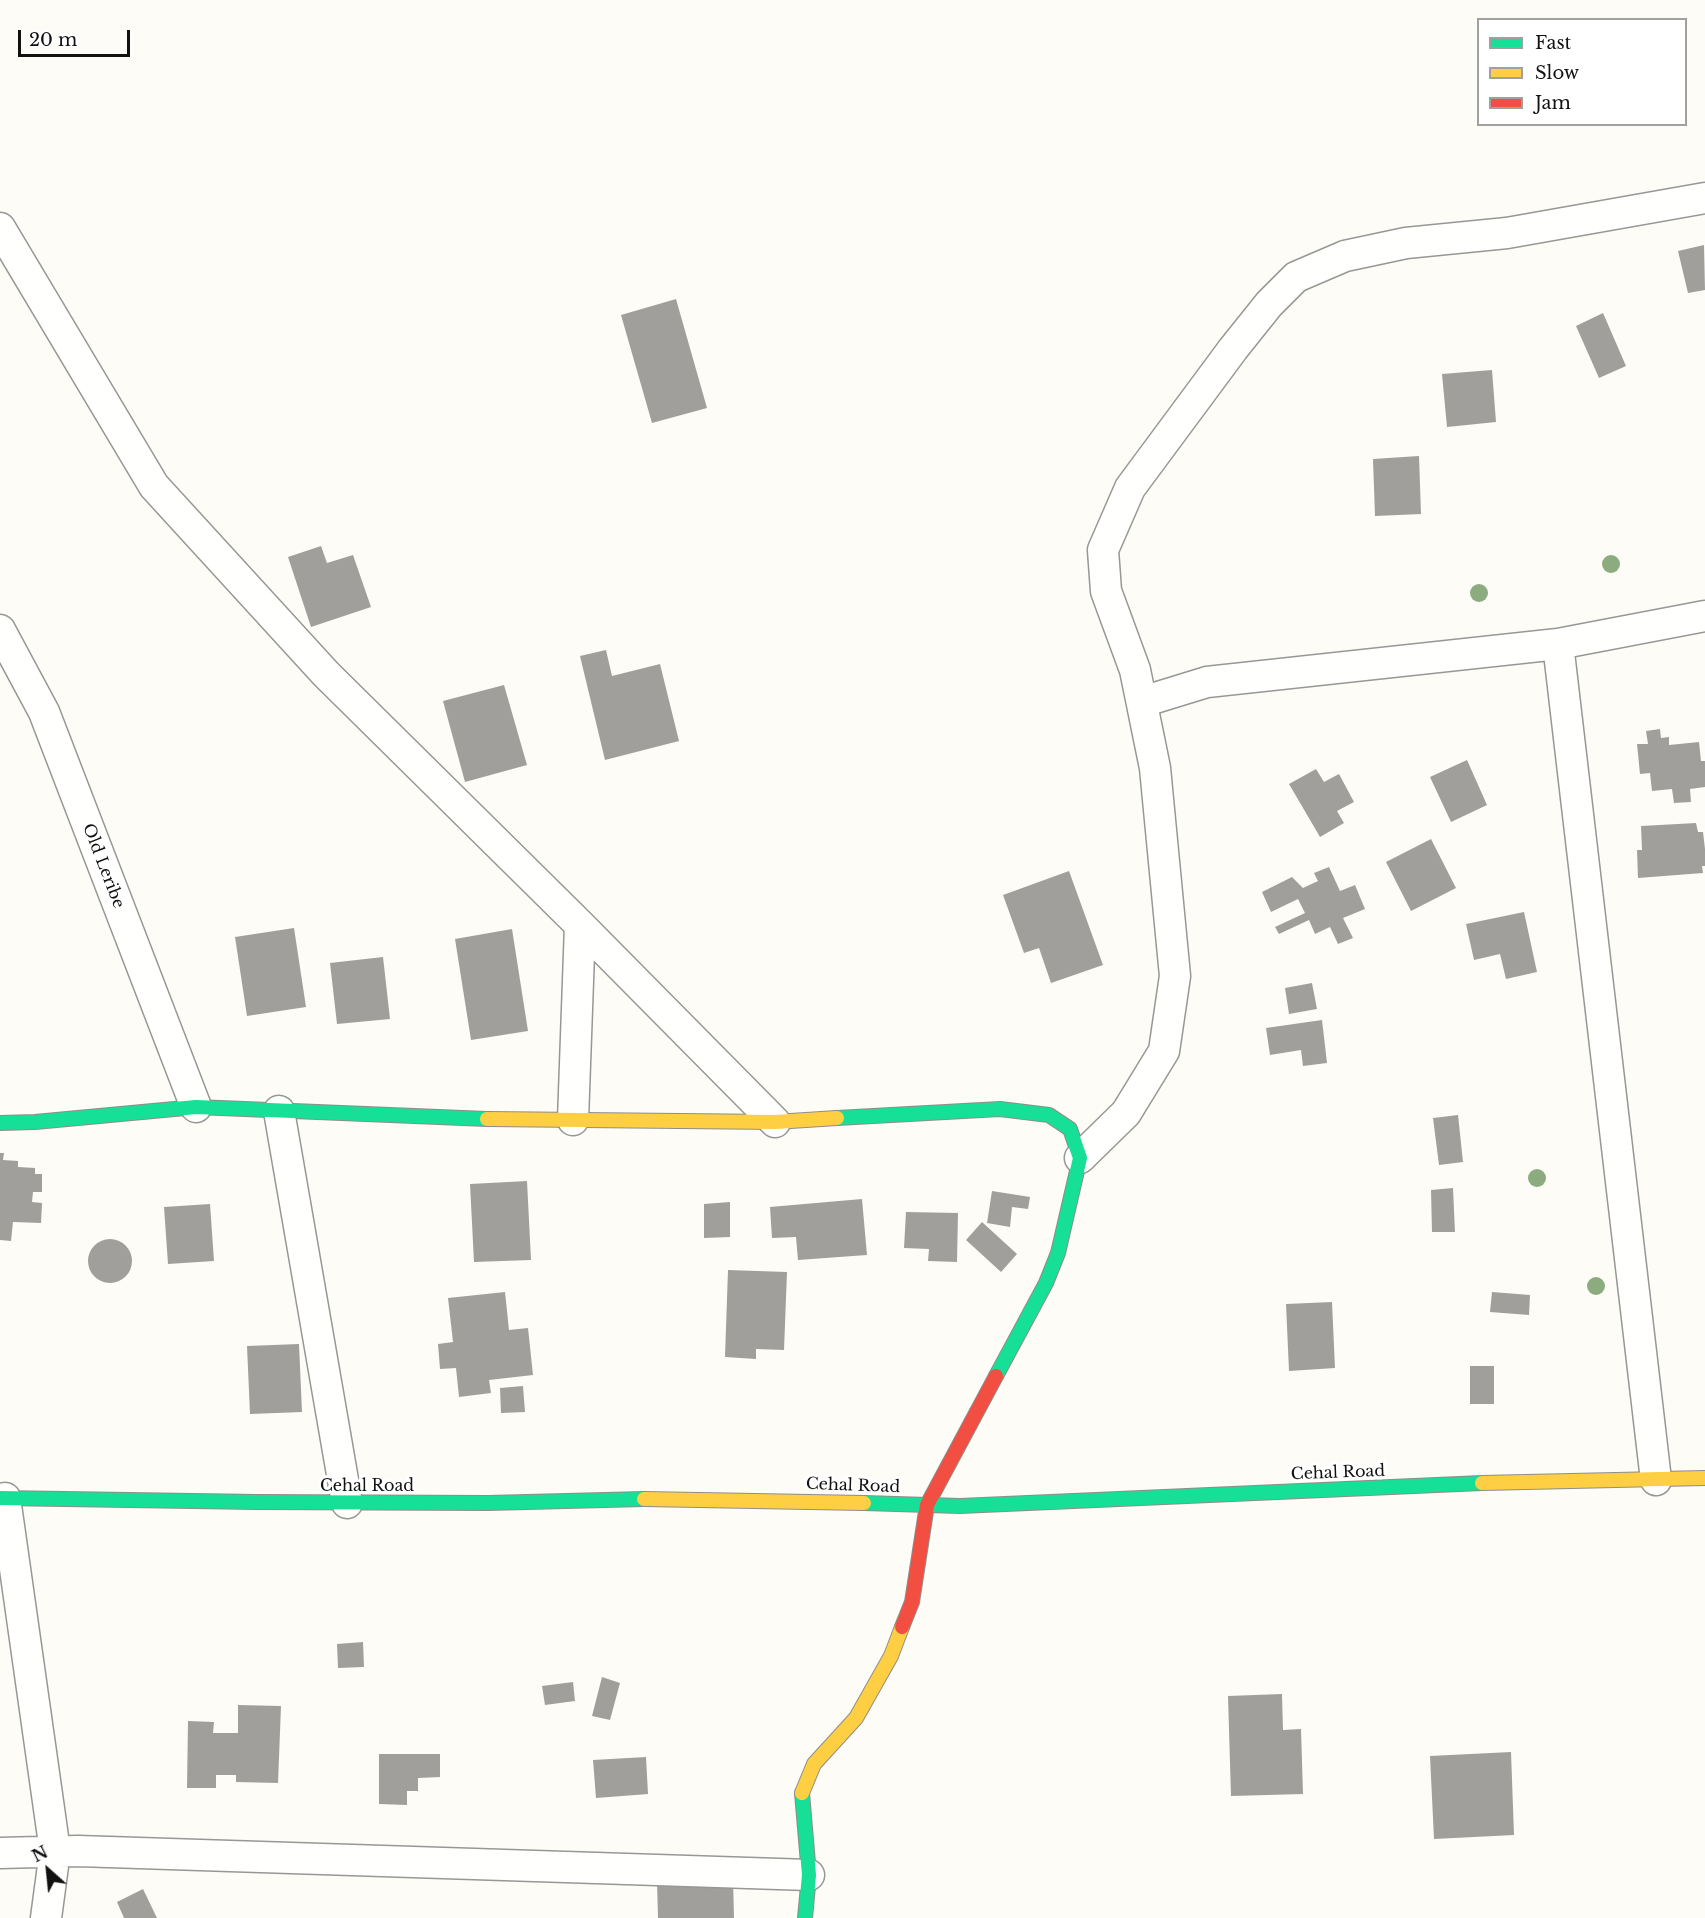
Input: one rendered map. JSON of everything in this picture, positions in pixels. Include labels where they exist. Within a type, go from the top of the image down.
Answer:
[{"type":"street","points":[[1080,1158],[1126,1113],[1164,1051],[1175,976],[1155,768],[1135,670],[1106,591],[1103,550],[1130,488],[1269,304],[1296,277],[1345,256],[1406,243],[1507,233],[1705,198]]},
{"type":"street","points":[[0,228],[154,486],[326,674],[775,1122]]},
{"type":"street","points":[[1142,702],[1207,682],[1558,644],[1705,616]]},
{"type":"street","name":"Old Leribe","points":[[0,630],[44,712],[196,1107]]},
{"type":"street","points":[[1558,644],[1656,1480]]},
{"type":"street","points":[[573,1120],[580,925]]},
{"type":"street","points":[[0,1123],[35,1122],[196,1107],[464,1119],[775,1122],[1000,1109],[1048,1115],[1070,1129],[1080,1158],[1058,1252],[1046,1283],[927,1505],[912,1602],[891,1656],[856,1718],[814,1764],[802,1794],[809,1875],[805,1918]]},
{"type":"street","points":[[279,1111],[347,1503]]},
{"type":"street","name":"Cehal Road","points":[[2,1498],[488,1503],[667,1498],[972,1505],[1493,1483],[1705,1478]]},
{"type":"street","points":[[2,1498],[55,1851],[46,1918]]},
{"type":"street","points":[[0,1853],[55,1851],[809,1875]]},
{"type":"building","points":[[1704,245],[1705,290],[1688,293],[1678,251]]},
{"type":"building","points":[[676,299],[707,408],[652,423],[621,315]]},
{"type":"building","points":[[1603,313],[1626,366],[1599,378],[1576,326]]},
{"type":"building","points":[[1492,370],[1496,422],[1447,427],[1442,374]]},
{"type":"building","points":[[1419,456],[1421,514],[1375,516],[1373,459]]},
{"type":"building","points":[[321,546],[327,563],[353,555],[371,607],[311,627],[288,557]]},
{"type":"building","points":[[606,650],[612,676],[660,664],[679,741],[605,760],[580,656]]},
{"type":"building","points":[[504,685],[527,765],[465,782],[443,701]]},
{"type":"building","points":[[1660,729],[1661,738],[1669,737],[1669,745],[1699,742],[1701,761],[1705,761],[1705,787],[1690,789],[1691,802],[1674,803],[1672,789],[1652,791],[1650,773],[1640,774],[1637,744],[1648,744],[1646,731]]},
{"type":"building","points":[[1467,760],[1487,805],[1451,822],[1430,777]]},
{"type":"building","points":[[1316,769],[1324,782],[1339,774],[1354,802],[1337,811],[1344,823],[1320,837],[1289,784]]},
{"type":"building","points":[[1696,823],[1698,832],[1703,832],[1705,866],[1702,866],[1703,873],[1638,878],[1637,850],[1642,850],[1641,826]]},
{"type":"building","points":[[1431,839],[1456,888],[1411,911],[1386,862]]},
{"type":"building","points":[[1329,867],[1340,891],[1355,885],[1365,909],[1343,918],[1353,938],[1338,944],[1330,927],[1315,934],[1309,920],[1279,934],[1275,927],[1305,913],[1298,899],[1271,912],[1262,892],[1292,877],[1303,888],[1318,881],[1314,873]]},
{"type":"building","points":[[1069,871],[1103,965],[1051,983],[1039,948],[1024,953],[1003,895]]},
{"type":"building","points":[[1524,912],[1537,972],[1506,979],[1500,954],[1474,960],[1466,924]]},
{"type":"building","points":[[294,928],[306,1007],[247,1016],[235,937]]},
{"type":"building","points":[[512,929],[528,1031],[471,1040],[455,939]]},
{"type":"building","points":[[383,957],[390,1019],[337,1024],[330,963]]},
{"type":"building","points":[[1312,983],[1317,1009],[1289,1014],[1285,988]]},
{"type":"building","points":[[1322,1020],[1327,1063],[1303,1066],[1301,1050],[1270,1055],[1266,1028]]},
{"type":"building","points":[[1458,1115],[1463,1162],[1439,1165],[1433,1118]]},
{"type":"building","points":[[0,1153],[4,1153],[3,1160],[18,1161],[18,1167],[35,1168],[35,1174],[42,1174],[42,1192],[33,1192],[32,1202],[42,1203],[41,1223],[13,1222],[11,1241],[0,1240]]},
{"type":"building","points":[[527,1181],[531,1260],[474,1262],[470,1184]]},
{"type":"building","points":[[1453,1188],[1455,1232],[1432,1232],[1431,1190]]},
{"type":"building","points":[[992,1191],[1030,1197],[1028,1209],[1012,1207],[1010,1227],[987,1223]]},
{"type":"building","points":[[862,1199],[867,1255],[798,1260],[796,1237],[772,1238],[770,1207]]},
{"type":"building","points":[[730,1202],[730,1237],[704,1238],[704,1204]]},
{"type":"building","points":[[210,1204],[214,1261],[168,1264],[164,1207]]},
{"type":"building","points":[[906,1212],[958,1213],[957,1262],[928,1261],[929,1249],[904,1248]]},
{"type":"building","points":[[982,1222],[1017,1254],[1001,1272],[966,1240]]},
{"type":"building","points":[[110,1239],[126,1245],[132,1261],[126,1277],[110,1283],[94,1277],[88,1261],[94,1245]]},
{"type":"building","points":[[728,1270],[787,1272],[784,1350],[756,1349],[756,1359],[725,1357]]},
{"type":"building","points":[[505,1292],[509,1330],[528,1328],[533,1375],[489,1380],[491,1393],[459,1397],[456,1368],[440,1369],[438,1344],[453,1342],[448,1298]]},
{"type":"building","points":[[1492,1292],[1530,1295],[1529,1315],[1490,1312]]},
{"type":"building","points":[[1332,1302],[1335,1368],[1289,1371],[1286,1304]]},
{"type":"building","points":[[299,1344],[302,1412],[250,1414],[247,1346]]},
{"type":"building","points":[[1470,1366],[1494,1366],[1494,1404],[1470,1404]]},
{"type":"building","points":[[523,1386],[525,1412],[501,1413],[500,1388]]},
{"type":"building","points":[[363,1642],[364,1667],[338,1668],[337,1644]]},
{"type":"building","points":[[602,1677],[620,1683],[610,1720],[592,1716]]},
{"type":"building","points":[[573,1682],[575,1701],[545,1705],[542,1686]]},
{"type":"building","points":[[1282,1694],[1283,1730],[1301,1729],[1303,1794],[1231,1796],[1228,1696]]},
{"type":"building","points":[[238,1705],[281,1706],[278,1783],[236,1782],[236,1775],[216,1775],[216,1788],[187,1788],[188,1721],[214,1722],[213,1733],[238,1733]]},
{"type":"building","points":[[1511,1752],[1514,1835],[1434,1839],[1430,1756]]},
{"type":"building","points":[[379,1754],[440,1754],[440,1777],[418,1778],[418,1791],[407,1791],[407,1805],[379,1804]]},
{"type":"building","points":[[646,1757],[648,1794],[596,1798],[593,1760]]},
{"type":"building","points":[[733,1879],[734,1918],[658,1918],[657,1882]]},
{"type":"building","points":[[143,1889],[157,1918],[124,1918],[117,1902]]},
{"type":"traffic: fast","points":[[0,1123],[35,1122],[196,1107],[487,1119]]},
{"type":"traffic: fast","points":[[837,1118],[1000,1109],[1049,1115],[1070,1129],[1080,1158],[1058,1253],[1046,1283],[996,1376]]},
{"type":"traffic: fast","points":[[864,1503],[960,1506],[1482,1483]]},
{"type":"traffic: fast","points":[[0,1498],[488,1503],[644,1499]]},
{"type":"traffic: fast","points":[[802,1793],[809,1875],[805,1918]]},
{"type":"traffic: slow","points":[[487,1119],[775,1122],[837,1118]]},
{"type":"traffic: slow","points":[[1482,1483],[1705,1478]]},
{"type":"traffic: slow","points":[[644,1499],[864,1503]]},
{"type":"traffic: slow","points":[[802,1793],[814,1764],[856,1718],[891,1656],[902,1627]]},
{"type":"traffic: jam","points":[[902,1627],[912,1602],[927,1505],[996,1376]]}]
